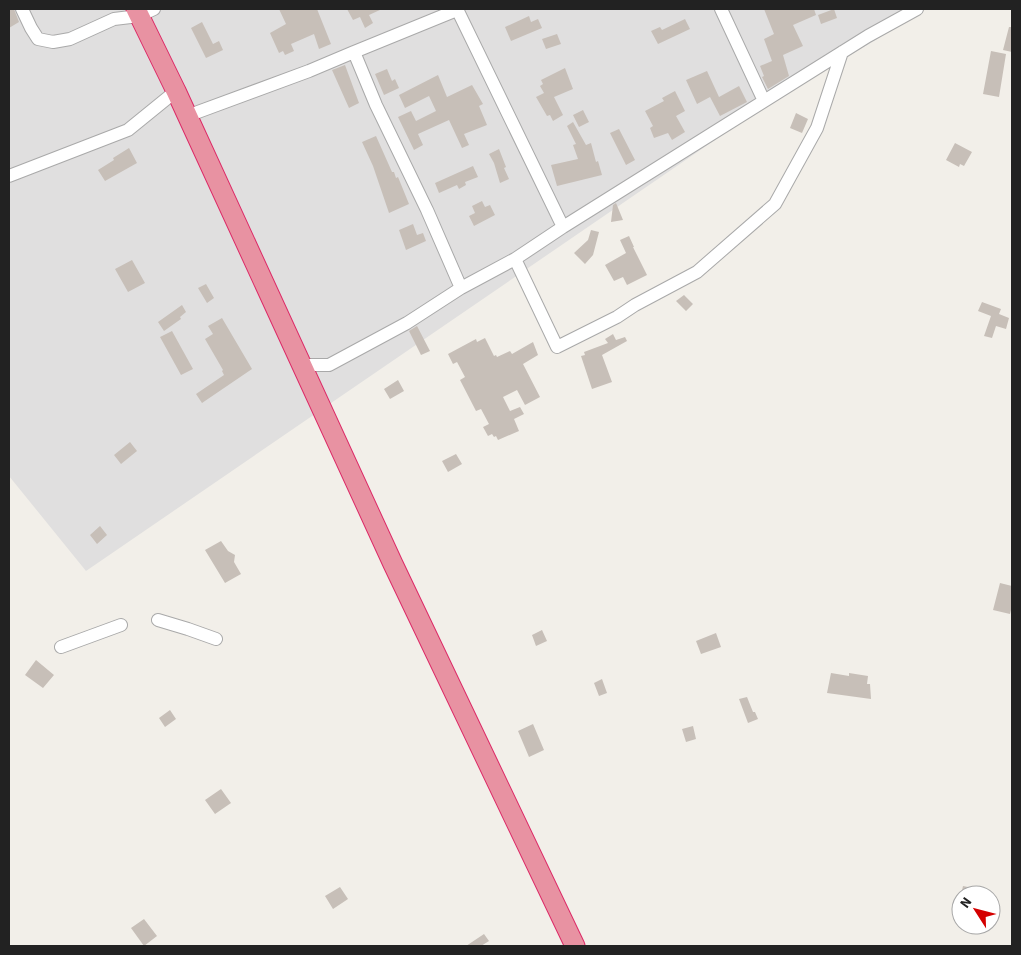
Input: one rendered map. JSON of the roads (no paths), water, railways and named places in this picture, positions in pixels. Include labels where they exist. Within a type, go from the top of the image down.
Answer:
[{"type":"highway","points":[[143,11],[187,116],[393,564],[575,946]]},
{"type":"street","points":[[22,9],[38,39],[53,42],[70,39],[114,19],[143,11]]},
{"type":"street","points":[[721,9],[764,101]]},
{"type":"street","points":[[301,364],[329,365],[407,323],[461,288],[515,259],[842,52],[916,9]]},
{"type":"street","points":[[187,116],[309,71],[457,10],[563,227]]},
{"type":"street","points":[[354,52],[461,288]]},
{"type":"street","points":[[515,259],[558,347],[617,317],[635,305],[697,272],[775,204],[817,128],[842,52]]},
{"type":"street","points":[[9,176],[128,130],[176,91]]},
{"type":"street","points":[[158,620],[188,628],[216,639]]},
{"type":"street","points":[[60,647],[122,625]]}]
